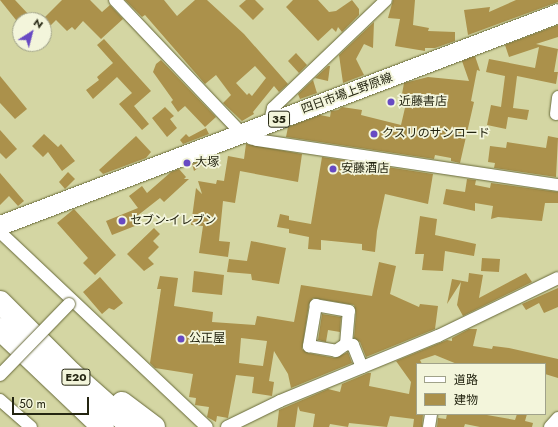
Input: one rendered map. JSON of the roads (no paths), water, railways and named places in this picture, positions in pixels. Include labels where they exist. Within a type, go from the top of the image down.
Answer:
[{"type":"highway","name":"E20","points":[[0,302],[132,427]]},
{"type":"highway","points":[[22,324],[154,427]]},
{"type":"highway","name":"E20","points":[[0,329],[103,427]]},
{"type":"highway","points":[[0,344],[82,427]]},
{"type":"main road","name":"四日市場上野原線","points":[[0,225],[558,13]]},
{"type":"street","points":[[115,0],[251,138],[558,185]]},
{"type":"street","points":[[270,122],[273,108],[386,0]]},
{"type":"street","points":[[556,114],[558,97]]},
{"type":"street","points":[[0,232],[71,302],[207,427]]},
{"type":"street","points":[[227,427],[280,401],[438,336],[558,278]]},
{"type":"street","points":[[0,375],[71,302]]},
{"type":"street","points":[[346,344],[353,345],[362,367]]},
{"type":"street","points":[[0,400],[31,427]]},
{"type":"street","points":[[429,427],[432,415]]},
{"type":"street","points":[[550,427],[558,418]]},
{"type":"place","name":"近藤書店","points":[[391,102]]},
{"type":"place","name":"クスリのサンロード","points":[[374,134]]},
{"type":"place","name":"大塚","points":[[187,163]]},
{"type":"place","name":"安藤酒店","points":[[333,169]]},
{"type":"place","name":"セブン-イレブン","points":[[122,221]]},
{"type":"place","name":"公正屋","points":[[181,339]]}]
